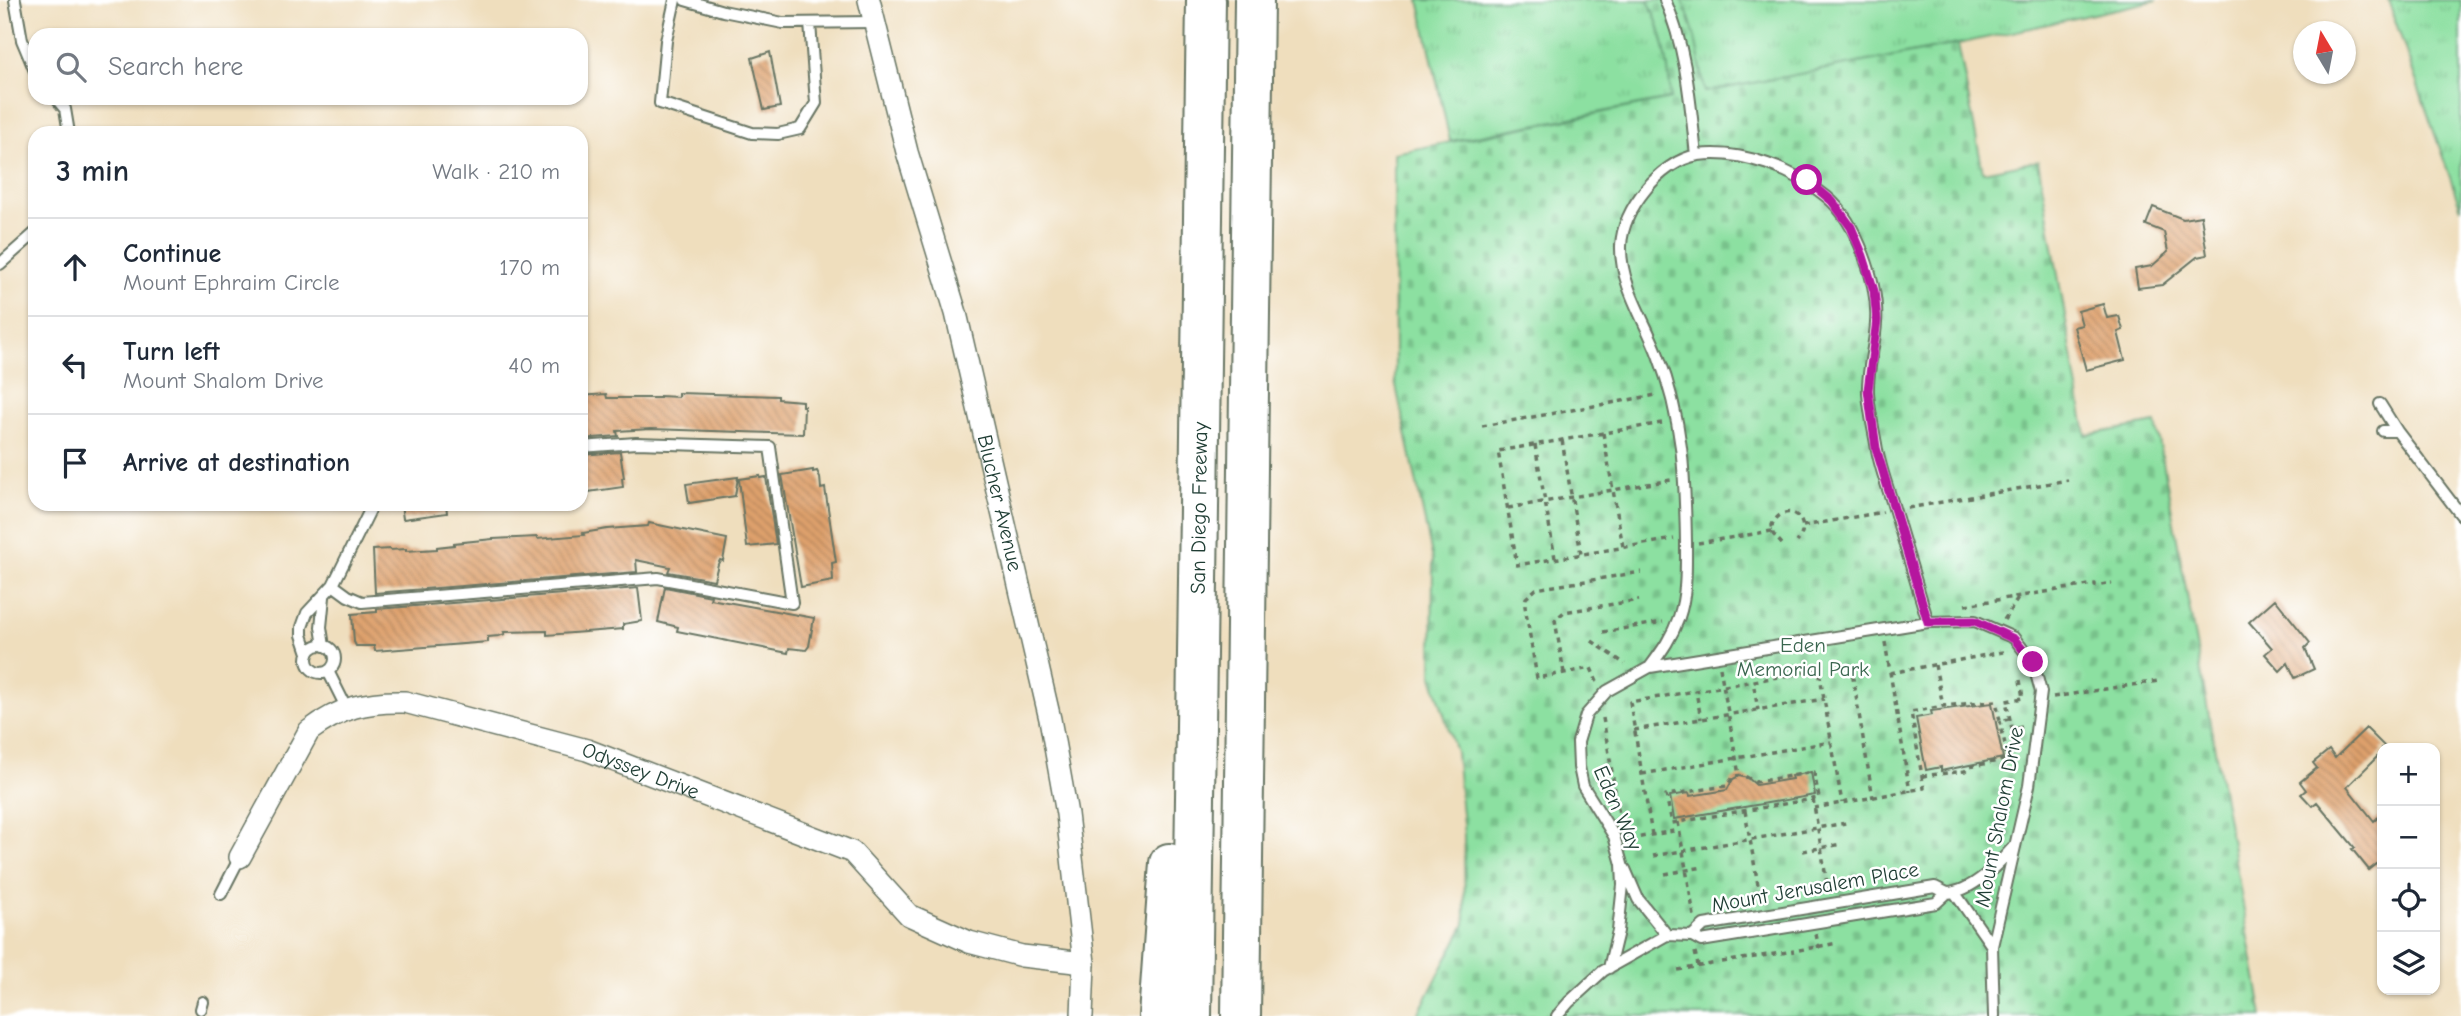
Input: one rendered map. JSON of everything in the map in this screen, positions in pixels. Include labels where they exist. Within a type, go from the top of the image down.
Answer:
[{"type":"highway","name":"San Diego Freeway","points":[[1192,1016],[1206,0]]},
{"type":"highway","points":[[1221,1016],[1231,0]]},
{"type":"highway","points":[[1241,1016],[1254,0]]},
{"type":"highway","points":[[1158,1016],[1174,792],[1194,735]]},
{"type":"street","name":"Blucher Avenue","points":[[869,0],[906,152],[956,313],[1050,719],[1068,814],[1083,963],[1082,1016]]},
{"type":"street","name":"Odyssey Drive","points":[[240,857],[309,731],[328,717],[347,709],[376,701],[405,702],[587,750],[852,852],[909,915],[969,942],[1021,956],[1083,963]]},
{"type":"lane","points":[[15,0],[22,40],[28,54]]},
{"type":"lane","points":[[675,0],[666,41],[660,103],[752,133],[778,134],[800,129],[816,103],[810,23]]},
{"type":"lane","points":[[685,0],[783,23],[874,22]]},
{"type":"lane","points":[[1665,0],[1676,25],[1685,65],[1696,155]]},
{"type":"lane","points":[[62,105],[68,126]]},
{"type":"lane","points":[[1650,667],[1668,643],[1678,620],[1686,580],[1685,477],[1678,420],[1671,393],[1658,353],[1628,286],[1621,247],[1623,226],[1634,203],[1653,181],[1672,165],[1696,155],[1727,155],[1768,164],[1807,180],[1832,201],[1851,227],[1874,291],[1877,320],[1868,390],[1876,448],[1928,622]]},
{"type":"lane","points":[[0,264],[28,239]]},
{"type":"lane","points":[[2380,404],[2397,431],[2461,515]]},
{"type":"lane","points":[[2384,431],[2397,431]]},
{"type":"lane","points":[[333,586],[362,602],[658,578],[792,603],[770,447],[636,443],[588,446]]},
{"type":"lane","points":[[308,653],[314,647],[324,646],[332,651],[335,660],[328,671],[319,673],[311,670],[307,662],[308,653],[302,627],[307,613],[333,586],[370,511]]},
{"type":"lane","points":[[324,597],[321,627],[324,646]]},
{"type":"lane","name":"Mount Shalom Drive","points":[[1650,667],[1928,622],[1975,621],[2014,639],[2033,662],[2041,692],[2029,786],[1992,946],[1994,1016]]},
{"type":"lane","name":"Eden Way","points":[[1609,968],[1618,931],[1622,864],[1616,841],[1583,786],[1578,742],[1586,715],[1603,695],[1650,667]]},
{"type":"lane","points":[[328,671],[347,709]]},
{"type":"lane","name":"Mount Jerusalem Place","points":[[1694,934],[1701,941],[1936,904],[1994,869],[2017,843]]},
{"type":"lane","points":[[221,894],[240,857]]},
{"type":"lane","points":[[1557,1016],[1569,1002],[1609,968],[1667,934],[1638,900],[1622,864]]},
{"type":"lane","name":"Mount Jerusalem Place","points":[[1667,934],[1694,934],[1704,925],[1934,887],[1951,893]]},
{"type":"lane","points":[[1951,893],[1992,946]]},
{"type":"path","points":[[1482,426],[1671,393]]},
{"type":"path","points":[[1678,420],[1498,451],[1517,565],[1623,547],[1772,531]]},
{"type":"path","points":[[1603,433],[1623,547]]},
{"type":"path","points":[[1562,440],[1581,554]]},
{"type":"path","points":[[1535,445],[1555,558]]},
{"type":"path","points":[[1508,508],[1685,477]]},
{"type":"path","points":[[1802,526],[2068,480]]},
{"type":"path","points":[[1782,544],[1772,531],[1775,519],[1786,512],[1798,516],[1802,526],[1803,531],[1797,542]]},
{"type":"path","points":[[1603,820],[1619,817],[1603,695],[1591,668],[1537,678],[1525,606],[1526,597],[1536,589],[1641,572]]},
{"type":"path","points":[[1965,605],[2112,583]]},
{"type":"path","points":[[1997,631],[2020,596]]},
{"type":"path","points":[[1564,673],[1555,620],[1564,612],[1639,600]]},
{"type":"path","points":[[1603,632],[1678,620]]},
{"type":"path","points":[[1883,630],[1910,792]]},
{"type":"path","points":[[1592,641],[1638,673]]},
{"type":"path","points":[[1890,673],[2021,648]]},
{"type":"path","points":[[1718,656],[1739,775]]},
{"type":"path","points":[[1936,665],[1943,706]]},
{"type":"path","points":[[1851,666],[1873,798]]},
{"type":"path","points":[[1652,835],[1630,702],[1819,670],[1842,803]]},
{"type":"path","points":[[2020,680],[2023,698],[2006,701],[2012,729],[2037,724]]},
{"type":"path","points":[[2040,699],[2158,681]]},
{"type":"path","points":[[1754,687],[1758,710]]},
{"type":"path","points":[[1697,696],[1701,719]]},
{"type":"path","points":[[1634,730],[1824,699]]},
{"type":"path","points":[[1814,808],[1924,788],[1911,712],[1996,701],[2006,749],[2003,760],[1969,767],[1965,771],[1922,776]]},
{"type":"path","points":[[2000,720],[2009,719]]},
{"type":"path","points":[[1642,774],[1832,742]]},
{"type":"path","points":[[1814,772],[1819,799],[1672,823],[1666,795],[1727,786],[1734,776],[1739,775],[1755,782],[1814,772]]},
{"type":"path","points":[[1813,799],[1830,904]]},
{"type":"path","points":[[1745,810],[1763,915]]},
{"type":"path","points":[[1678,822],[1694,934]]},
{"type":"path","points":[[1653,856],[1846,823]]},
{"type":"path","points":[[1616,841],[1679,830]]},
{"type":"path","points":[[1803,851],[1842,844]]},
{"type":"path","points":[[1665,874],[1703,867]]},
{"type":"path","points":[[1678,970],[1838,943]]},
{"type":"green space","points":[[1419,0],[2157,0],[1958,44],[1450,141]]},
{"type":"green space","name":"Eden Memorial Park","points":[[1648,0],[1682,0],[1694,34],[1705,92],[1958,44],[1983,172],[2038,161],[2086,435],[2156,423],[2263,1016],[1417,1016],[1465,924],[1464,835],[1456,752],[1432,676],[1433,560],[1395,381],[1394,153],[1671,99],[1664,48]]},
{"type":"green space","points":[[2388,0],[2461,0],[2461,209]]},
{"type":"building","points":[[770,52],[780,107],[764,110],[752,58]]},
{"type":"building","points":[[2153,207],[2183,219],[2201,216],[2207,255],[2197,257],[2162,285],[2138,288],[2135,269],[2152,266],[2168,252],[2164,232],[2146,225]]},
{"type":"building","points":[[2103,304],[2107,318],[2119,316],[2123,330],[2118,332],[2125,360],[2086,370],[2074,327],[2082,325],[2078,311]]},
{"type":"building","points":[[678,393],[778,396],[778,399],[802,401],[803,434],[651,429],[617,431],[618,436],[588,438],[588,395],[606,394],[607,398],[678,397]]},
{"type":"building","points":[[620,452],[623,487],[588,492],[588,454]]},
{"type":"building","points":[[817,471],[820,477],[821,489],[825,488],[836,562],[832,563],[833,581],[801,587],[782,475]]},
{"type":"building","points":[[738,477],[735,496],[689,503],[686,484]]},
{"type":"building","points":[[766,477],[776,544],[747,547],[739,479]]},
{"type":"building","points":[[402,511],[447,511],[447,513],[403,519]]},
{"type":"building","points":[[649,523],[727,539],[723,561],[720,560],[718,564],[714,580],[668,572],[670,567],[636,560],[637,572],[375,593],[373,550],[437,549],[454,543],[493,539],[584,535],[583,533],[607,529],[648,526]]},
{"type":"building","points":[[665,587],[711,596],[710,599],[814,618],[809,646],[806,650],[789,648],[788,653],[677,631],[678,627],[658,622]]},
{"type":"building","points":[[638,588],[642,621],[623,624],[623,629],[547,635],[547,631],[504,632],[505,634],[499,636],[488,637],[488,642],[375,651],[374,646],[356,646],[354,642],[352,614],[377,612],[377,609]]},
{"type":"building","points":[[2275,599],[2310,643],[2305,648],[2314,669],[2295,678],[2288,663],[2280,671],[2265,654],[2272,648],[2249,622]]},
{"type":"building","points":[[1992,703],[2003,758],[1941,771],[1941,767],[1926,770],[1916,718],[1932,715],[1931,711]]},
{"type":"building","points":[[2366,728],[2381,743],[2377,743],[2377,757],[2347,787],[2374,821],[2377,818],[2377,864],[2369,870],[2352,849],[2355,848],[2317,802],[2312,806],[2301,794],[2306,790],[2300,782],[2317,768],[2313,763],[2329,750],[2335,758]]},
{"type":"building","points":[[1811,772],[1815,795],[1674,819],[1670,796],[1727,790],[1733,779],[1739,776],[1748,778],[1756,785],[1792,779],[1791,776]]},
{"type":"route","points":[[1807,180],[1832,201],[1851,227],[1874,291],[1877,320],[1868,390],[1876,448],[1928,622],[1975,621],[2014,639],[2033,662]]}]
